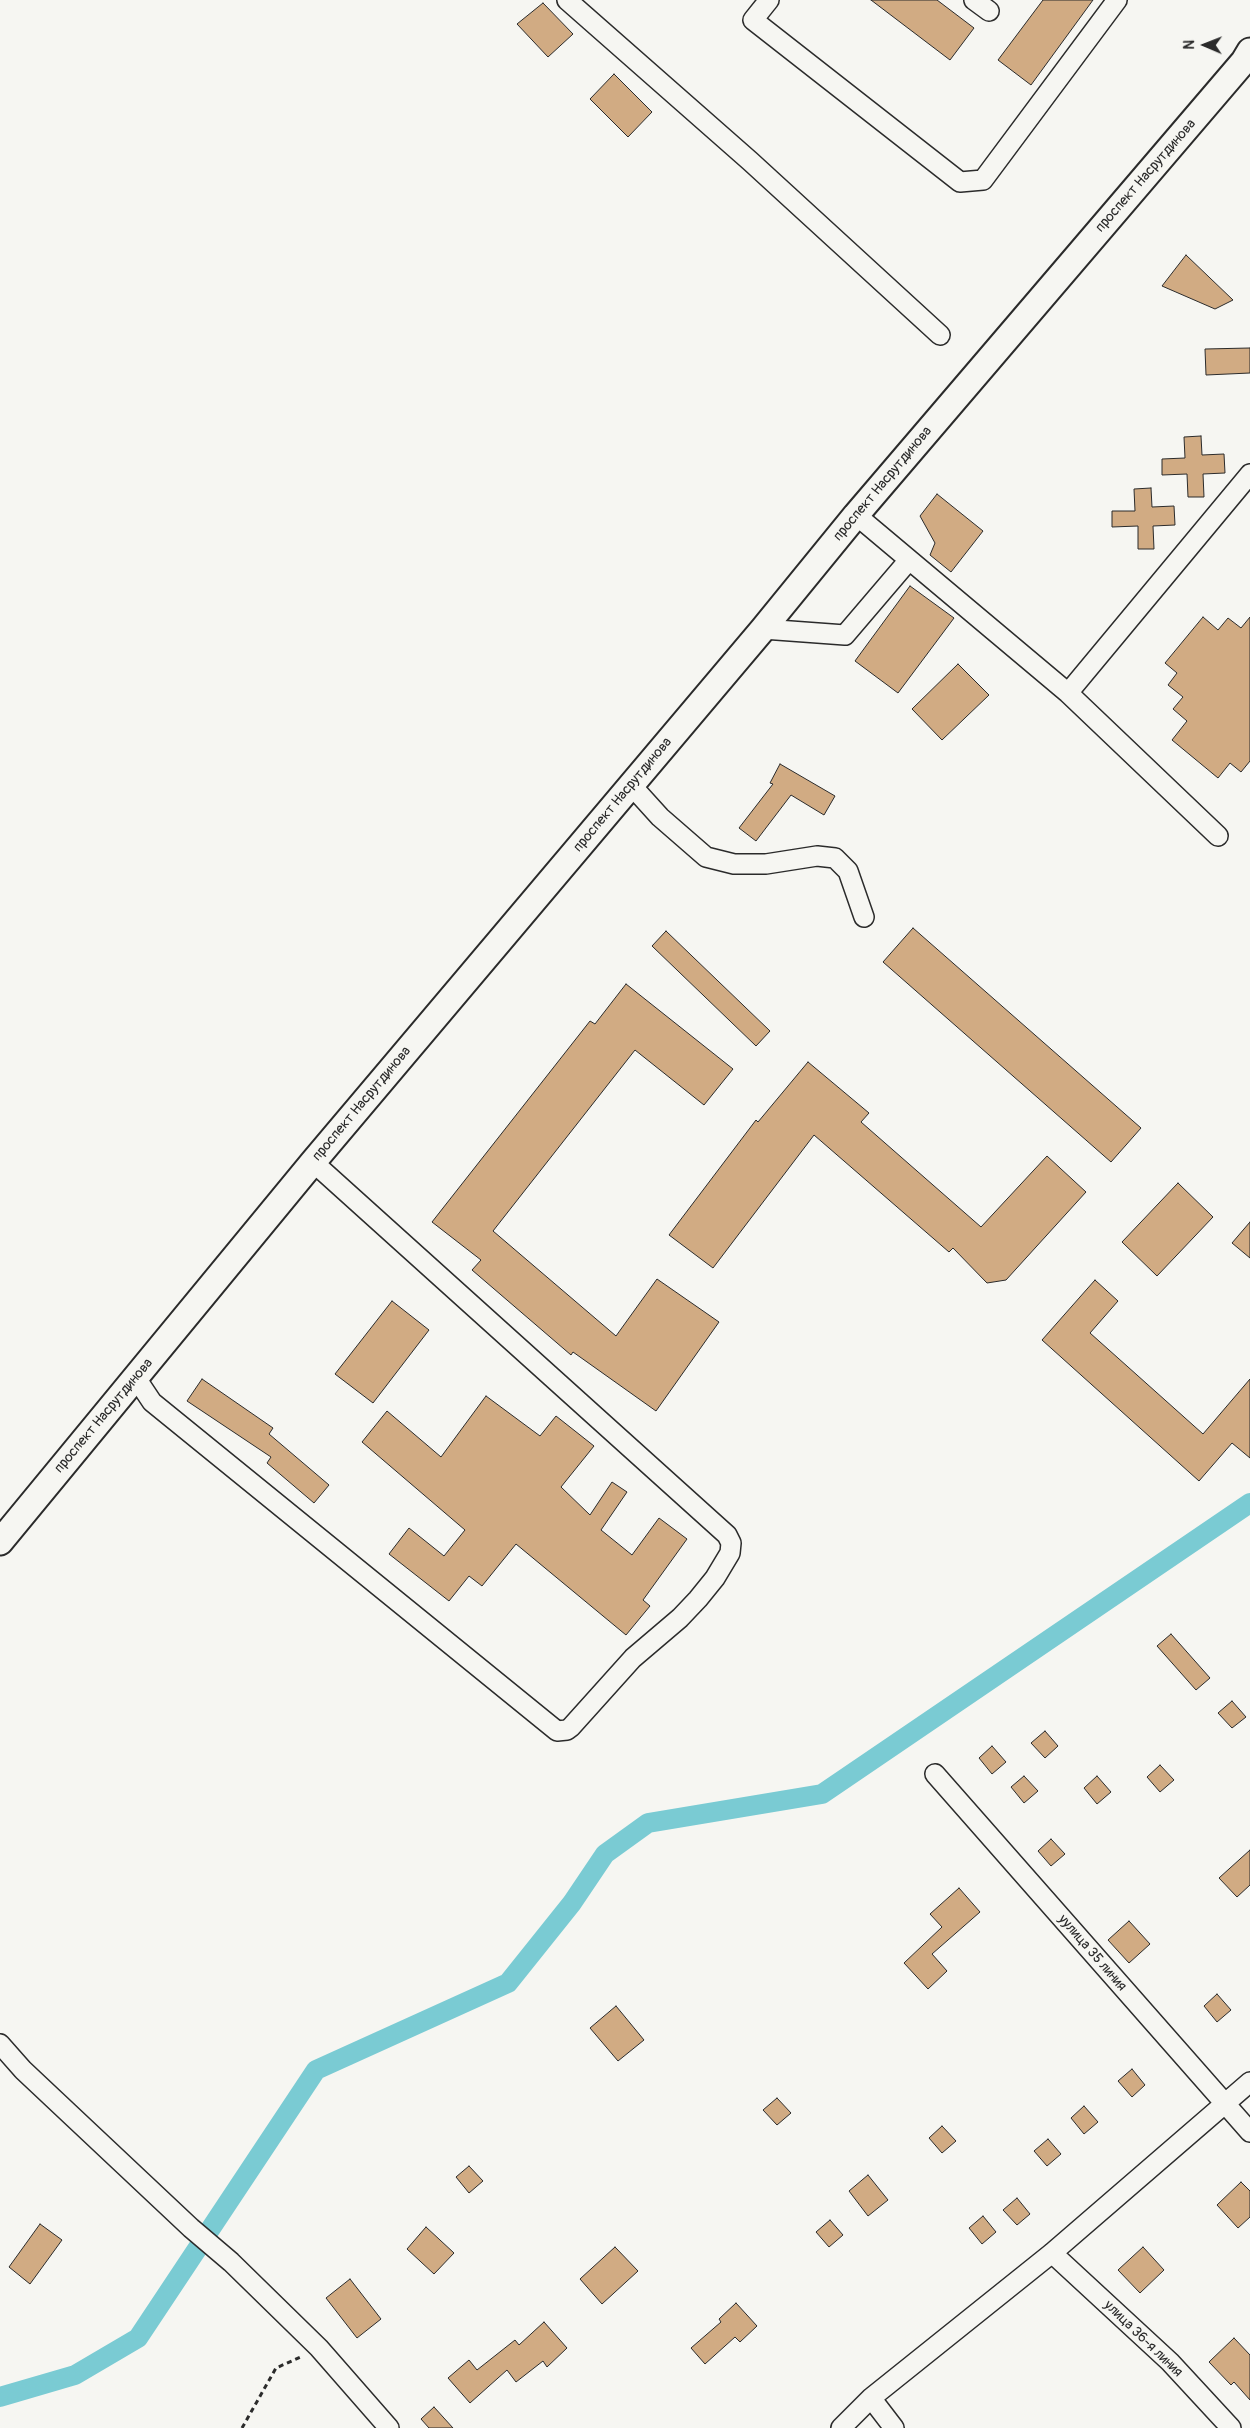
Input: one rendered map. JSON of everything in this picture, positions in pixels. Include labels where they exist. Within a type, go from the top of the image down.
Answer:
[{"type":"main road","name":"проспект Насрутдинова","points":[[0,1542],[313,1162],[763,629],[856,515],[1244,61],[1250,51]]},
{"type":"street","points":[[567,0],[750,161],[940,335]]},
{"type":"street","points":[[768,0],[753,20],[960,182],[983,180],[1117,0]]},
{"type":"street","points":[[1068,693],[1250,474]]},
{"type":"street","points":[[856,515],[1068,693],[1218,836]]},
{"type":"street","points":[[763,629],[845,635],[909,560]]},
{"type":"street","points":[[631,785],[660,817],[706,857],[734,864],[766,864],[817,856],[835,858],[848,871],[864,917]]},
{"type":"street","points":[[136,1378],[152,1402],[557,1731],[567,1730],[572,1727],[633,1658],[680,1618],[698,1599],[715,1578],[730,1552],[731,1543],[727,1535],[313,1162]]},
{"type":"street","name":"уулица 35 линия","points":[[935,1774],[1250,2132]]},
{"type":"street","points":[[0,2044],[23,2070],[231,2262],[319,2348],[388,2428]]},
{"type":"street","points":[[841,2428],[871,2398],[1052,2253],[1250,2082]]},
{"type":"street","name":"улица 36-я линия","points":[[1052,2253],[1170,2362],[1231,2428]]},
{"type":"street","points":[[871,2398],[894,2428]]},
{"type":"path","points":[[242,2428],[276,2368],[319,2348]]},
{"type":"building","points":[[871,0],[937,0],[974,28],[950,60]]},
{"type":"building","points":[[1043,0],[1093,0],[1031,85],[998,60]]},
{"type":"building","points":[[543,3],[573,34],[548,57],[517,24]]},
{"type":"building","points":[[614,74],[652,112],[628,137],[590,99]]},
{"type":"building","points":[[1186,255],[1233,300],[1215,309],[1162,286]]},
{"type":"building","points":[[1250,348],[1250,373],[1206,375],[1205,349]]},
{"type":"building","points":[[1201,436],[1202,455],[1224,454],[1225,473],[1203,474],[1204,497],[1188,497],[1187,474],[1162,475],[1162,459],[1185,458],[1184,437]]},
{"type":"building","points":[[1151,488],[1152,507],[1174,506],[1175,525],[1153,526],[1154,549],[1138,549],[1138,526],[1112,527],[1112,511],[1135,511],[1134,489]]},
{"type":"building","points":[[937,494],[983,531],[951,572],[930,555],[935,543],[920,516]]},
{"type":"building","points":[[910,586],[954,618],[898,693],[855,661]]},
{"type":"building","points":[[1203,617],[1218,630],[1228,618],[1241,628],[1250,617],[1250,761],[1241,772],[1230,763],[1218,778],[1172,740],[1187,721],[1173,709],[1183,697],[1168,685],[1177,673],[1165,663]]},
{"type":"building","points":[[958,664],[989,695],[942,740],[912,709]]},
{"type":"building","points":[[780,764],[835,796],[824,815],[791,795],[756,841],[739,828],[773,784],[770,783]]},
{"type":"building","points":[[913,928],[1141,1128],[1111,1162],[883,962]]},
{"type":"building","points":[[666,931],[770,1031],[756,1046],[652,946]]},
{"type":"building","points":[[626,984],[733,1069],[704,1105],[635,1050],[493,1231],[616,1336],[657,1279],[719,1322],[656,1411],[573,1352],[571,1355],[472,1270],[481,1260],[432,1222],[590,1021],[595,1024]]},
{"type":"building","points":[[808,1062],[869,1113],[861,1122],[981,1227],[1047,1156],[1086,1192],[1006,1280],[987,1283],[953,1248],[949,1252],[814,1135],[713,1268],[669,1235],[756,1120],[758,1122]]},
{"type":"building","points":[[1178,1183],[1213,1217],[1157,1276],[1122,1242]]},
{"type":"building","points":[[1250,1222],[1250,1258],[1232,1243]]},
{"type":"building","points":[[1095,1280],[1118,1301],[1090,1333],[1203,1434],[1250,1379],[1250,1458],[1232,1443],[1199,1481],[1042,1340]]},
{"type":"building","points":[[392,1301],[429,1330],[373,1403],[335,1374]]},
{"type":"building","points":[[202,1379],[273,1428],[269,1434],[329,1485],[314,1503],[267,1463],[271,1457],[187,1401]]},
{"type":"building","points":[[486,1396],[540,1436],[556,1416],[594,1446],[561,1487],[590,1515],[612,1482],[627,1492],[601,1530],[632,1555],[659,1518],[687,1539],[643,1600],[650,1606],[626,1635],[516,1544],[482,1586],[469,1576],[449,1601],[389,1554],[409,1528],[444,1556],[465,1530],[362,1442],[387,1411],[441,1457]]},
{"type":"building","points":[[1171,1634],[1210,1678],[1196,1690],[1157,1646]]},
{"type":"building","points":[[1232,1701],[1246,1717],[1232,1728],[1218,1713]]},
{"type":"building","points":[[1045,1731],[1058,1746],[1045,1758],[1031,1743]]},
{"type":"building","points":[[992,1746],[1006,1762],[992,1774],[979,1758]]},
{"type":"building","points":[[1160,1765],[1174,1780],[1160,1792],[1147,1777]]},
{"type":"building","points":[[1024,1776],[1038,1791],[1024,1803],[1011,1787]]},
{"type":"building","points":[[1097,1776],[1111,1792],[1097,1804],[1084,1788]]},
{"type":"building","points":[[1051,1839],[1065,1854],[1051,1866],[1038,1851]]},
{"type":"building","points":[[1250,1850],[1250,1885],[1237,1897],[1219,1878]]},
{"type":"building","points":[[959,1888],[980,1912],[932,1954],[947,1971],[928,1989],[904,1963],[942,1927],[930,1914]]},
{"type":"building","points":[[1129,1921],[1150,1944],[1129,1963],[1108,1940]]},
{"type":"building","points":[[1217,1994],[1231,2010],[1217,2022],[1204,2006]]},
{"type":"building","points":[[616,2006],[644,2040],[618,2061],[590,2028]]},
{"type":"building","points":[[1132,2069],[1145,2085],[1132,2097],[1118,2081]]},
{"type":"building","points":[[777,2098],[791,2113],[777,2125],[763,2110]]},
{"type":"building","points":[[1084,2106],[1098,2122],[1084,2134],[1071,2118]]},
{"type":"building","points":[[942,2126],[956,2141],[942,2153],[929,2138]]},
{"type":"building","points":[[1048,2139],[1061,2154],[1047,2166],[1034,2151]]},
{"type":"building","points":[[469,2166],[483,2181],[469,2193],[456,2177]]},
{"type":"building","points":[[868,2175],[888,2200],[868,2216],[849,2191]]},
{"type":"building","points":[[1241,2182],[1250,2191],[1250,2217],[1238,2228],[1217,2205]]},
{"type":"building","points":[[1017,2198],[1030,2214],[1017,2225],[1003,2210]]},
{"type":"building","points":[[983,2216],[996,2232],[982,2244],[969,2228]]},
{"type":"building","points":[[830,2220],[843,2235],[829,2247],[816,2232]]},
{"type":"building","points":[[40,2224],[62,2240],[30,2284],[9,2267]]},
{"type":"building","points":[[426,2227],[454,2253],[434,2274],[407,2249]]},
{"type":"building","points":[[615,2247],[638,2271],[602,2304],[580,2279]]},
{"type":"building","points":[[1143,2247],[1164,2270],[1140,2293],[1118,2270]]},
{"type":"building","points":[[350,2279],[381,2319],[357,2338],[326,2298]]},
{"type":"building","points":[[736,2303],[757,2326],[740,2342],[735,2337],[705,2364],[691,2348],[721,2322],[719,2319]]},
{"type":"building","points":[[544,2322],[567,2348],[547,2367],[543,2361],[516,2382],[507,2370],[470,2403],[448,2378],[469,2360],[477,2370],[515,2340],[519,2345]]},
{"type":"building","points":[[1234,2338],[1250,2355],[1250,2400],[1234,2382],[1231,2385],[1209,2362]]},
{"type":"building","points":[[434,2407],[453,2428],[429,2428],[421,2419]]},
{"type":"waterway","points":[[0,2397],[75,2375],[138,2338],[316,2070],[508,1983],[572,1903],[605,1854],[648,1823],[822,1794],[1250,1503]]}]
